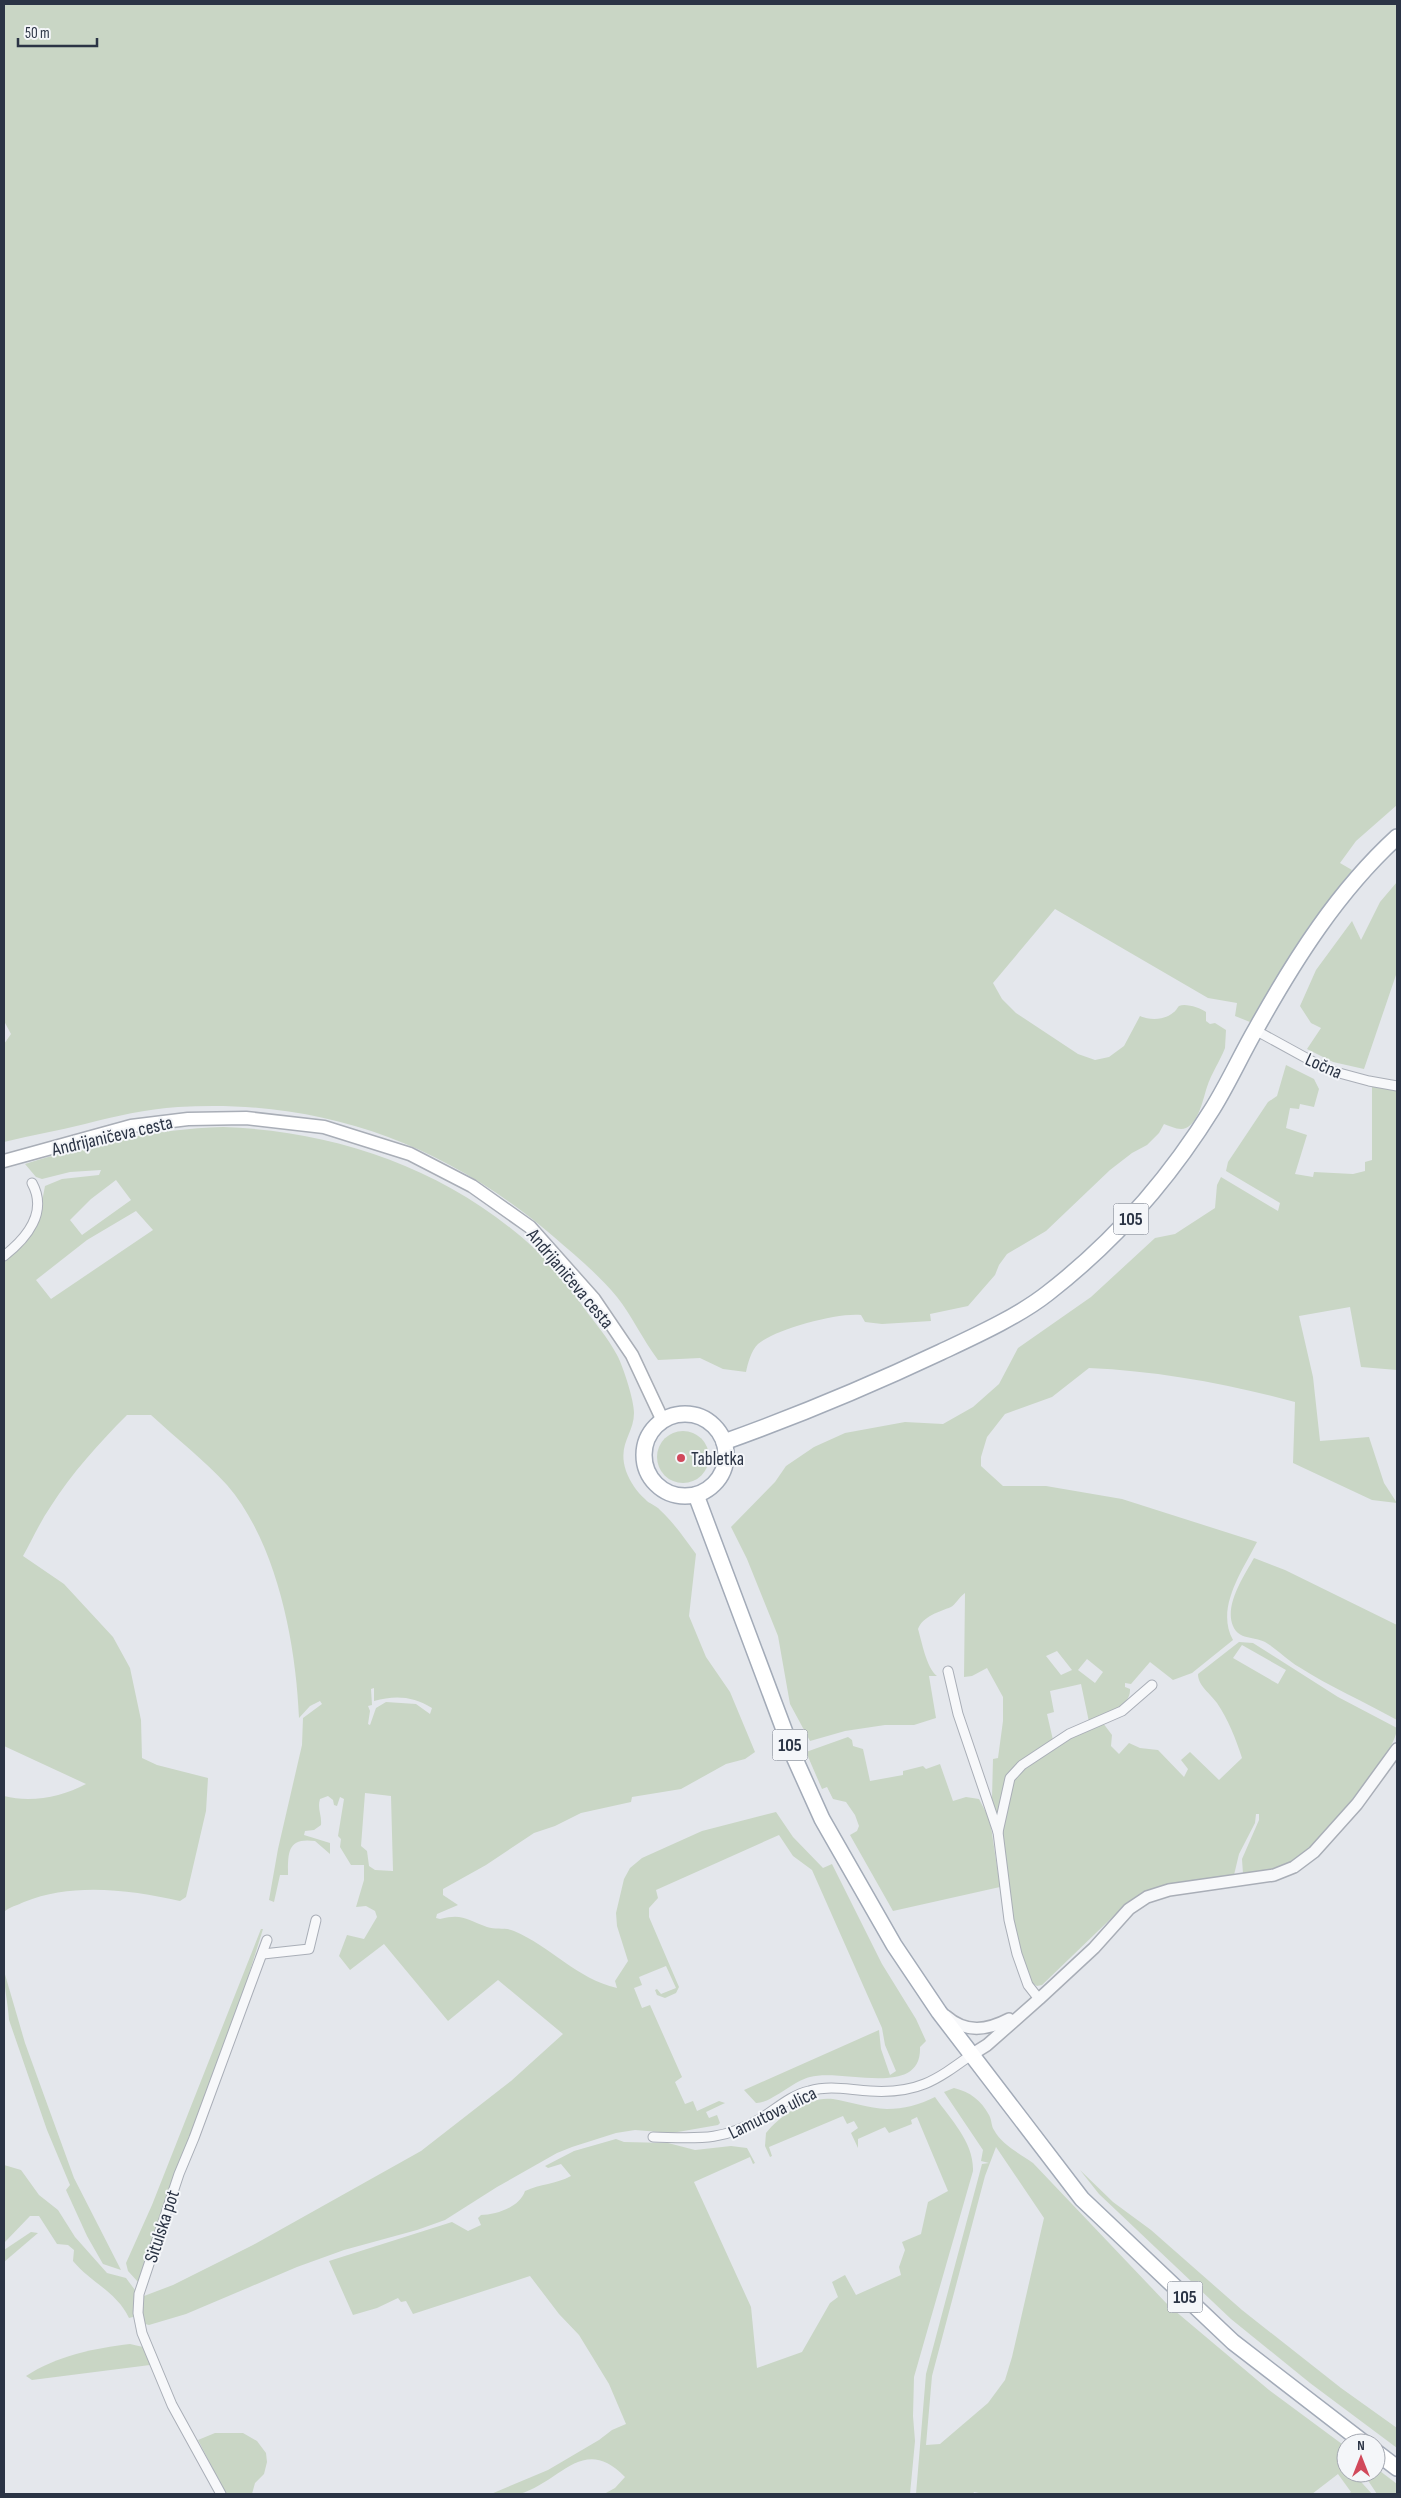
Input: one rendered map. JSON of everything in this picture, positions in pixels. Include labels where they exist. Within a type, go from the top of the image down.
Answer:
[{"type":"main road","name":"105","points":[[724,1442],[898,1372],[979,1334],[1046,1294],[1107,1243],[1137,1213],[1162,1183],[1213,1107],[1256,1030],[1317,929],[1350,886],[1397,837]]},
{"type":"main road","name":"Andrijaničeva cesta","points":[[4,1161],[132,1126],[188,1118],[246,1118],[324,1127],[410,1154],[472,1186],[530,1227],[594,1299],[632,1355],[662,1420]]},
{"type":"main road","points":[[674,1415],[699,1416],[710,1422],[724,1442],[726,1455],[721,1474],[708,1489],[696,1495],[670,1494],[650,1478],[645,1466],[645,1447],[653,1429],[662,1420],[674,1415]]},
{"type":"main road","name":"105","points":[[696,1495],[795,1759],[822,1819],[894,1945],[916,1979],[971,2055],[1082,2200],[1233,2342],[1351,2433]]},
{"type":"main road","points":[[1386,2460],[1397,2468]]},
{"type":"street","name":"Ločna","points":[[1256,1030],[1328,1070],[1397,1086]]},
{"type":"street","points":[[4,1256],[32,1227],[39,1206],[38,1195],[32,1183]]},
{"type":"street","points":[[948,1671],[958,1714],[998,1832],[1009,1920],[1017,1954],[1028,1986],[1039,1999]]},
{"type":"street","points":[[998,1832],[1010,1778],[1022,1766],[1070,1734],[1122,1711],[1152,1685]]},
{"type":"street","points":[[971,2055],[987,2045],[1039,1999],[1094,1948],[1129,1909],[1147,1897],[1169,1890],[1274,1875],[1294,1867],[1314,1852],[1357,1804],[1397,1749]]},
{"type":"street","points":[[264,1954],[309,1949],[316,1920]]},
{"type":"street","name":"Situlska pot","points":[[221,2494],[172,2405],[142,2333],[138,2313],[140,2294],[179,2174],[264,1954],[267,1940]]},
{"type":"street","points":[[916,1979],[944,2014],[952,2021],[968,2028],[983,2029],[994,2026],[1024,2012]]},
{"type":"street","name":"Lamutova ulica","points":[[653,2137],[719,2137],[748,2125],[799,2095],[823,2087],[894,2092],[911,2089],[931,2083],[971,2055]]},
{"type":"green space","points":[[4,4],[1397,4],[1397,805],[1356,841],[1340,863],[1352,870],[1309,926],[1250,1022],[1235,1016],[1237,1003],[1208,998],[1055,909],[993,983],[1002,999],[1016,1013],[1078,1054],[1095,1060],[1109,1057],[1124,1046],[1140,1016],[1153,1019],[1162,1018],[1170,1015],[1182,1005],[1193,1006],[1206,1012],[1206,1021],[1210,1024],[1215,1023],[1226,1030],[1225,1048],[1194,1121],[1186,1128],[1180,1129],[1164,1124],[1159,1133],[1147,1145],[1132,1153],[1110,1170],[1046,1231],[1007,1254],[995,1275],[968,1306],[930,1314],[931,1321],[882,1324],[865,1322],[861,1315],[851,1315],[823,1319],[792,1327],[766,1338],[758,1344],[749,1361],[746,1372],[723,1369],[700,1358],[658,1360],[617,1297],[595,1273],[554,1237],[513,1204],[470,1176],[425,1153],[379,1134],[331,1120],[282,1110],[231,1106],[178,1107],[131,1113],[4,1142],[4,1044],[11,1034],[4,1021]]},
{"type":"green space","points":[[1397,882],[1397,972],[1364,1069],[1333,1062],[1307,1049],[1321,1028],[1311,1023],[1300,1006],[1316,970],[1352,921],[1361,940],[1380,902]]},
{"type":"green space","points":[[1286,1065],[1314,1079],[1319,1089],[1314,1107],[1300,1104],[1299,1109],[1290,1108],[1286,1128],[1307,1135],[1295,1174],[1313,1177],[1314,1172],[1353,1174],[1365,1171],[1365,1162],[1372,1160],[1372,1085],[1397,1091],[1397,1370],[1361,1367],[1350,1307],[1299,1316],[1313,1377],[1320,1441],[1369,1437],[1384,1483],[1397,1503],[1372,1500],[1293,1463],[1295,1402],[1193,1379],[1089,1368],[1052,1397],[1005,1414],[987,1437],[981,1457],[981,1466],[1003,1486],[1046,1486],[1122,1499],[1257,1542],[1239,1577],[1229,1602],[1228,1628],[1233,1640],[1192,1673],[1173,1680],[1150,1662],[1131,1684],[1125,1683],[1125,1687],[1130,1689],[1129,1695],[1121,1706],[1089,1722],[1081,1684],[1050,1691],[1054,1712],[1047,1714],[1053,1740],[1019,1763],[1001,1813],[994,1812],[992,1798],[993,1759],[998,1758],[1003,1721],[1003,1697],[987,1668],[972,1676],[964,1677],[965,1593],[951,1607],[927,1618],[918,1629],[927,1661],[937,1676],[929,1676],[936,1718],[914,1725],[885,1725],[845,1731],[810,1741],[790,1704],[778,1636],[747,1559],[731,1527],[775,1482],[786,1466],[814,1447],[845,1433],[905,1422],[943,1424],[973,1407],[999,1384],[1018,1348],[1091,1297],[1155,1238],[1175,1234],[1215,1208],[1217,1185],[1221,1177],[1278,1211],[1280,1203],[1226,1171],[1228,1162],[1268,1102],[1277,1096]],"holes":[[[1057,1651],[1072,1670],[1061,1675],[1046,1656]],[[1087,1659],[1103,1672],[1095,1683],[1078,1670]]]},
{"type":"green space","points":[[223,1127],[266,1130],[308,1137],[350,1147],[390,1160],[429,1177],[467,1198],[503,1222],[536,1250],[550,1263],[568,1285],[606,1337],[619,1360],[628,1383],[634,1407],[633,1420],[623,1454],[626,1471],[630,1479],[642,1496],[670,1520],[696,1554],[689,1616],[706,1657],[730,1692],[755,1752],[745,1759],[726,1764],[681,1789],[632,1797],[631,1802],[581,1813],[555,1826],[534,1833],[486,1865],[443,1889],[443,1895],[458,1905],[437,1914],[436,1918],[460,1917],[490,1928],[511,1930],[540,1945],[576,1970],[603,1984],[617,1988],[615,1981],[628,1961],[617,1926],[616,1913],[624,1879],[630,1868],[642,1858],[702,1831],[776,1812],[793,1837],[823,1868],[832,1864],[882,1964],[916,2019],[926,2041],[920,2047],[917,2063],[908,2072],[895,2077],[824,2075],[810,2077],[803,2079],[768,2100],[756,2103],[744,2090],[879,2030],[881,2049],[890,2075],[896,2071],[885,2045],[882,2028],[812,1870],[793,1856],[779,1835],[656,1890],[658,1898],[649,1908],[649,1917],[679,1987],[676,1993],[665,1998],[657,1995],[655,1990],[657,1989],[661,1994],[676,1988],[666,1966],[639,1977],[642,1985],[634,1988],[642,2008],[650,2005],[682,2077],[675,2082],[685,2104],[693,2101],[697,2111],[719,2101],[725,2103],[706,2112],[709,2118],[717,2115],[720,2123],[718,2125],[672,2133],[635,2130],[616,2133],[572,2147],[557,2153],[497,2187],[445,2220],[417,2230],[344,2250],[297,2267],[186,2314],[149,2325],[145,2324],[142,2319],[144,2296],[173,2285],[253,2245],[421,2151],[511,2081],[563,2034],[498,1980],[448,2021],[384,1944],[350,1970],[339,1956],[347,1935],[364,1939],[377,1917],[375,1911],[366,1906],[356,1907],[364,1880],[364,1865],[351,1865],[340,1847],[341,1839],[338,1836],[344,1799],[340,1797],[337,1806],[334,1805],[333,1800],[328,1796],[320,1799],[321,1825],[314,1830],[305,1831],[304,1835],[330,1843],[330,1854],[315,1841],[306,1840],[294,1844],[289,1854],[288,1875],[280,1875],[274,1902],[269,1900],[278,1849],[302,1745],[303,1718],[322,1704],[320,1701],[310,1706],[299,1718],[294,1658],[281,1595],[259,1535],[244,1509],[227,1485],[151,1415],[127,1415],[96,1447],[59,1494],[43,1518],[23,1556],[64,1584],[113,1637],[130,1668],[141,1720],[142,1758],[157,1765],[208,1778],[206,1811],[186,1897],[180,1901],[122,1891],[82,1890],[43,1896],[14,1906],[4,1912],[4,1796],[25,1799],[46,1798],[77,1789],[86,1784],[4,1746],[4,1259],[39,1217],[45,1186],[62,1179],[99,1175],[101,1170],[70,1172],[42,1179],[36,1177],[25,1164],[73,1150],[122,1139],[198,1128]],"holes":[[[116,1180],[131,1200],[82,1235],[70,1220],[91,1199]],[[136,1211],[153,1230],[51,1299],[36,1280],[87,1240]],[[374,1688],[374,1701],[397,1697],[411,1699],[432,1708],[430,1714],[416,1704],[386,1702],[376,1708],[370,1725],[368,1724],[370,1711],[368,1706],[372,1705],[371,1689]],[[365,1793],[391,1796],[393,1871],[375,1870],[369,1866],[367,1851],[361,1846]]]},
{"type":"green space","points":[[678,1431],[688,1431],[702,1438],[709,1452],[709,1462],[702,1476],[688,1483],[678,1483],[668,1479],[661,1472],[657,1462],[657,1452],[661,1442],[668,1435]]},
{"type":"green space","points":[[1254,1558],[1285,1570],[1397,1625],[1397,1720],[1311,1674],[1265,1642],[1239,1634],[1233,1626],[1231,1609],[1236,1591]]},
{"type":"green space","points":[[1239,1642],[1253,1643],[1338,1697],[1397,1728],[1393,1741],[1383,1760],[1351,1804],[1332,1826],[1297,1860],[1280,1870],[1243,1874],[1242,1859],[1259,1820],[1259,1814],[1256,1814],[1255,1823],[1239,1854],[1234,1875],[1195,1882],[1125,1905],[1042,1985],[1037,1986],[1030,1982],[1012,1922],[1001,1841],[1014,1777],[1023,1767],[1050,1748],[1103,1723],[1112,1735],[1111,1746],[1119,1754],[1129,1743],[1140,1748],[1158,1750],[1184,1777],[1188,1769],[1181,1760],[1190,1752],[1219,1780],[1242,1758],[1225,1716],[1217,1703],[1202,1686],[1198,1674]],"holes":[[[1242,1645],[1286,1670],[1278,1684],[1233,1658]]]},
{"type":"green space","points":[[848,1737],[852,1740],[853,1746],[863,1749],[870,1781],[903,1775],[903,1771],[923,1766],[926,1769],[940,1764],[953,1801],[966,1797],[979,1799],[990,1820],[1000,1887],[893,1911],[850,1835],[857,1831],[859,1826],[855,1815],[846,1802],[833,1799],[827,1787],[822,1789],[806,1752]]},
{"type":"green space","points":[[261,1929],[263,1929],[231,2032],[138,2282],[128,2271],[126,2263],[152,2205]]},
{"type":"green space","points":[[4,1971],[25,2043],[74,2178],[121,2270],[103,2264],[87,2236],[66,2190],[70,2185],[47,2130],[9,2020]]},
{"type":"green space","points":[[954,2088],[970,2094],[979,2101],[989,2115],[993,2128],[1001,2140],[1033,2163],[1168,2305],[1269,2390],[1336,2440],[1336,2476],[1312,2494],[984,2494],[974,2492],[973,2494],[916,2494],[926,2374],[982,2164],[989,2163],[981,2161],[983,2150],[944,2092]],"holes":[[[996,2147],[1044,2218],[1005,2380],[988,2403],[940,2444],[926,2445],[932,2376],[985,2176]]]},
{"type":"green space","points":[[935,2097],[966,2141],[970,2150],[973,2171],[914,2377],[913,2416],[915,2441],[910,2494],[604,2494],[615,2488],[625,2477],[610,2465],[596,2460],[584,2460],[572,2465],[534,2488],[519,2494],[491,2494],[548,2470],[599,2440],[612,2430],[626,2424],[609,2384],[579,2335],[559,2314],[530,2276],[413,2314],[406,2301],[401,2302],[398,2298],[377,2308],[353,2315],[329,2261],[452,2222],[468,2231],[481,2225],[478,2218],[481,2215],[494,2214],[513,2206],[525,2191],[571,2176],[561,2164],[548,2168],[545,2166],[574,2151],[616,2139],[624,2142],[668,2143],[695,2150],[731,2146],[747,2148],[755,2163],[753,2164],[750,2157],[694,2182],[751,2307],[757,2368],[802,2352],[830,2303],[838,2297],[832,2282],[845,2275],[856,2295],[901,2275],[899,2267],[905,2250],[902,2242],[921,2234],[928,2202],[948,2191],[917,2117],[911,2120],[912,2124],[889,2133],[885,2127],[858,2139],[858,2148],[851,2133],[858,2128],[854,2121],[847,2124],[843,2116],[769,2147],[772,2156],[770,2157],[765,2146],[766,2133],[779,2120],[796,2108],[814,2101],[833,2099],[887,2109],[911,2106]]},
{"type":"green space","points":[[4,2165],[21,2170],[39,2195],[58,2210],[75,2237],[107,2273],[126,2278],[135,2290],[133,2317],[129,2318],[118,2301],[73,2261],[74,2250],[68,2245],[57,2244],[39,2216],[30,2216],[4,2243]]},
{"type":"green space","points":[[1080,2170],[1113,2202],[1151,2230],[1242,2310],[1341,2388],[1397,2428],[1397,2448],[1386,2440],[1386,2433],[1377,2433],[1310,2383],[1231,2319],[1099,2194]]},
{"type":"green space","points":[[31,2232],[38,2233],[4,2262],[4,2250]]},
{"type":"green space","points":[[130,2344],[143,2347],[150,2365],[32,2380],[26,2376],[50,2363],[76,2354]]},
{"type":"green space","points":[[215,2433],[243,2433],[257,2441],[266,2453],[267,2462],[264,2474],[255,2483],[252,2494],[226,2494],[198,2440]]},
{"type":"green space","points":[[1386,2476],[1397,2484],[1397,2494],[1377,2494],[1370,2483],[1386,2483]]},
{"type":"green space","points":[[1344,2483],[1362,2483],[1372,2494],[1348,2494],[1351,2492]]},
{"type":"place","name":"Tabletka","points":[[681,1458]]}]
